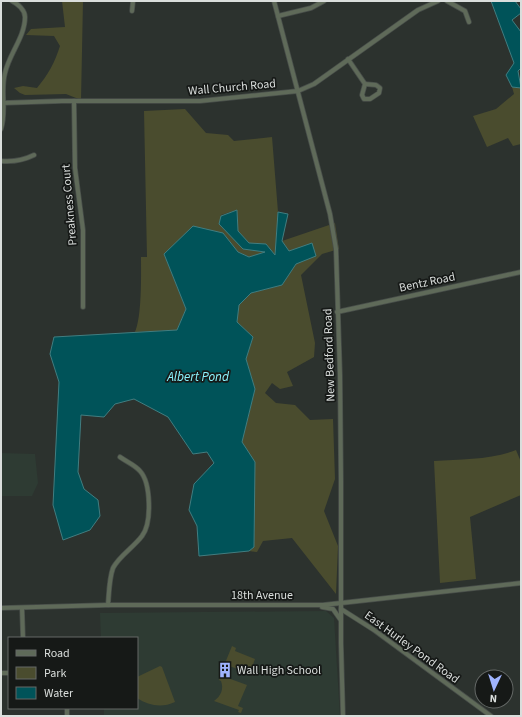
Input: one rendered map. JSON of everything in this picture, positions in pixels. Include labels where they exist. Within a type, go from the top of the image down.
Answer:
[{"type":"street","points":[[1,129],[3,119],[2,103],[4,73],[23,30],[25,21],[25,15],[21,8],[12,1]]},
{"type":"street","points":[[132,11],[133,1]]},
{"type":"street","name":"New Bedford Road","points":[[274,1],[334,228],[337,268],[340,381],[343,716]]},
{"type":"street","points":[[278,16],[311,8],[324,1]]},
{"type":"street","name":"Wall Church Road","points":[[2,103],[200,100],[298,91],[310,86],[418,10],[438,1]]},
{"type":"street","points":[[448,1],[465,11],[470,22]]},
{"type":"street","points":[[348,59],[365,84],[362,95],[364,99],[370,99],[379,93],[380,88],[376,85],[365,84]]},
{"type":"street","name":"Preakness Court","points":[[74,101],[75,168],[83,230],[83,308]]},
{"type":"street","points":[[1,161],[16,161],[34,155]]},
{"type":"street","name":"Bentz Road","points":[[337,312],[521,272]]},
{"type":"street","points":[[108,605],[113,569],[117,562],[142,536],[148,520],[147,486],[145,478],[136,467],[120,457]]},
{"type":"street","name":"18th Avenue","points":[[1,608],[108,605],[306,605],[342,603],[521,583]]},
{"type":"street","points":[[306,605],[329,607],[335,611],[341,620]]},
{"type":"street","points":[[22,608],[23,637]]},
{"type":"street","name":"East Hurley Pond Road","points":[[341,609],[374,630],[491,716]]},
{"type":"shaded area","points":[[1,453],[35,454],[38,483],[32,496],[1,496]]},
{"type":"shaded area","points":[[326,611],[334,618],[340,716],[104,716],[104,709],[138,709],[138,637],[101,637],[100,613]]},
{"type":"green space","points":[[62,1],[83,1],[81,100],[66,94],[25,95],[20,93],[14,88],[23,86],[37,88],[51,68],[60,46],[54,36],[26,35],[31,29],[65,27]]},
{"type":"green space","points":[[512,87],[521,88],[521,144],[513,146],[508,138],[487,147],[473,116],[496,109],[514,94]]},
{"type":"green space","points":[[185,109],[206,133],[228,135],[234,141],[272,137],[278,212],[275,255],[266,244],[249,244],[238,231],[237,210],[221,215],[243,249],[266,252],[249,257],[238,252],[223,233],[164,254],[186,309],[177,330],[135,332],[140,306],[141,257],[147,257],[144,111]]},
{"type":"green space","points":[[335,223],[339,249],[322,254],[301,275],[315,343],[314,357],[287,372],[293,386],[280,389],[272,383],[265,393],[276,403],[295,405],[310,420],[333,419],[335,479],[324,511],[338,546],[336,594],[292,538],[263,541],[257,552],[249,551],[254,547],[255,463],[242,442],[255,389],[246,359],[253,337],[237,322],[239,305],[251,293],[282,285],[296,264],[282,241]]},
{"type":"green space","points":[[516,450],[521,462],[521,495],[470,517],[476,579],[440,583],[434,461],[496,456]]},
{"type":"green space","points":[[232,646],[236,648],[235,651],[255,659],[250,673],[229,666],[227,670],[223,668]]},
{"type":"green space","points":[[160,666],[162,667],[175,702],[165,705],[156,705],[146,703],[138,699],[138,677]]},
{"type":"green space","points":[[222,671],[226,672],[225,677],[247,685],[238,706],[243,708],[241,713],[238,712],[239,710],[214,701],[220,695],[222,690],[222,684],[219,680]]},
{"type":"water","points":[[491,1],[515,1],[521,9],[521,13],[512,20],[521,32],[521,68],[518,71],[521,88],[512,87],[506,75],[514,63]]},
{"type":"water","name":"Albert Pond","points":[[237,210],[238,231],[249,243],[266,244],[275,255],[278,212],[288,214],[282,241],[289,251],[312,243],[316,256],[296,264],[282,285],[251,293],[239,305],[237,322],[253,337],[246,359],[255,389],[242,442],[255,462],[254,547],[249,551],[199,556],[197,526],[189,510],[194,484],[214,463],[207,452],[193,454],[168,417],[134,399],[115,404],[104,417],[81,415],[78,472],[84,489],[98,500],[100,516],[90,530],[63,540],[53,505],[59,382],[50,354],[54,337],[177,330],[186,309],[164,254],[193,226],[223,233],[238,252],[249,257],[265,252],[243,249],[219,224],[221,216]]},
{"type":"place","name":"Wall High School","points":[[225,670]]}]
